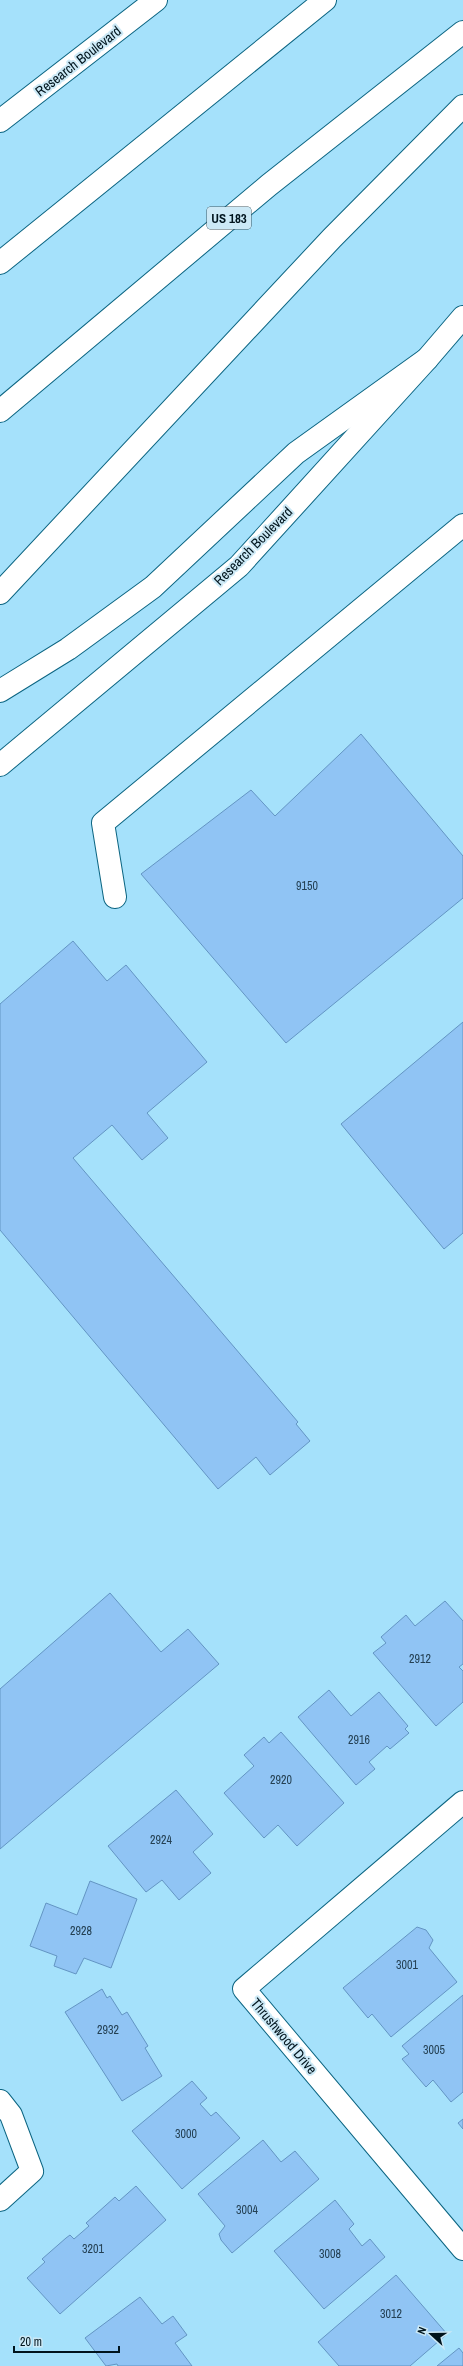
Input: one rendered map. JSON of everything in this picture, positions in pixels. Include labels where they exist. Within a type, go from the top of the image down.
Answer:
[{"type":"main road","points":[[0,264],[325,0]]},
{"type":"main road","name":"Research Boulevard","points":[[0,121],[148,2]]},
{"type":"main road","name":"US 183","points":[[0,411],[269,185],[463,32]]},
{"type":"main road","points":[[0,592],[332,238],[463,106]]},
{"type":"main road","name":"Research Boulevard","points":[[0,765],[239,566],[427,359],[463,317]]},
{"type":"main road","points":[[0,691],[68,649],[153,587],[296,453],[427,359]]},
{"type":"main road","points":[[115,897],[103,823],[463,525]]},
{"type":"main road","name":"Thrushwood Drive","points":[[463,1802],[244,1989],[463,2249]]},
{"type":"main road","points":[[0,2101],[11,2115],[32,2171],[0,2200]]},
{"type":"building","points":[[361,734],[463,856],[463,898],[286,1043],[141,874],[251,790],[275,816]]},
{"type":"building","points":[[73,941],[107,981],[126,965],[207,1062],[147,1113],[168,1138],[142,1160],[112,1125],[73,1158],[298,1422],[296,1424],[310,1441],[270,1475],[256,1457],[218,1489],[0,1230],[0,1004]]},
{"type":"building","points":[[463,1022],[463,1233],[444,1249],[341,1124]]},
{"type":"building","points":[[110,1593],[161,1652],[188,1629],[219,1664],[0,1849],[0,1689]]},
{"type":"building","points":[[445,1601],[463,1621],[463,1664],[459,1667],[463,1671],[463,1702],[436,1726],[373,1653],[386,1643],[381,1637],[406,1615],[415,1626]]},
{"type":"building","points":[[329,1690],[351,1716],[379,1692],[408,1726],[405,1729],[409,1733],[390,1749],[387,1746],[369,1762],[375,1769],[356,1785],[298,1717]]},
{"type":"building","points":[[281,1732],[344,1803],[297,1846],[278,1825],[264,1838],[224,1793],[254,1766],[244,1755],[264,1737],[269,1743]]},
{"type":"building","points":[[176,1790],[213,1834],[193,1852],[211,1873],[179,1900],[162,1880],[146,1892],[108,1846]]},
{"type":"building","points":[[90,1881],[137,1899],[111,1968],[84,1958],[76,1974],[54,1966],[57,1956],[30,1946],[46,1903],[77,1915]]},
{"type":"building","points":[[417,1927],[426,1930],[433,1940],[429,1948],[457,1982],[391,2037],[372,2014],[368,2018],[343,1988]]},
{"type":"building","points":[[102,1989],[107,1998],[110,1996],[122,2015],[127,2012],[148,2046],[145,2048],[162,2076],[122,2101],[65,2012]]},
{"type":"building","points":[[463,1995],[463,2092],[451,2102],[433,2080],[426,2087],[402,2059],[409,2054],[402,2046]]},
{"type":"building","points":[[192,2081],[207,2098],[200,2104],[211,2116],[216,2112],[240,2138],[182,2189],[132,2131]]},
{"type":"building","points":[[463,2119],[463,2129],[458,2123]]},
{"type":"building","points":[[263,2140],[281,2162],[295,2151],[319,2179],[232,2253],[221,2240],[219,2234],[225,2226],[198,2194]]},
{"type":"building","points":[[136,2186],[166,2220],[60,2314],[27,2278],[45,2262],[42,2259],[66,2238],[70,2235],[74,2239],[89,2226],[86,2223],[115,2197],[119,2201]]},
{"type":"building","points":[[335,2200],[354,2224],[349,2229],[362,2246],[370,2239],[385,2257],[324,2309],[274,2251]]},
{"type":"building","points":[[396,2275],[447,2334],[410,2366],[339,2366],[318,2342]]},
{"type":"building","points":[[140,2297],[162,2324],[173,2316],[187,2335],[175,2343],[192,2366],[118,2366],[117,2364],[106,2366],[85,2338]]},
{"type":"building","points":[[459,2348],[463,2353],[463,2366],[437,2366]]}]
